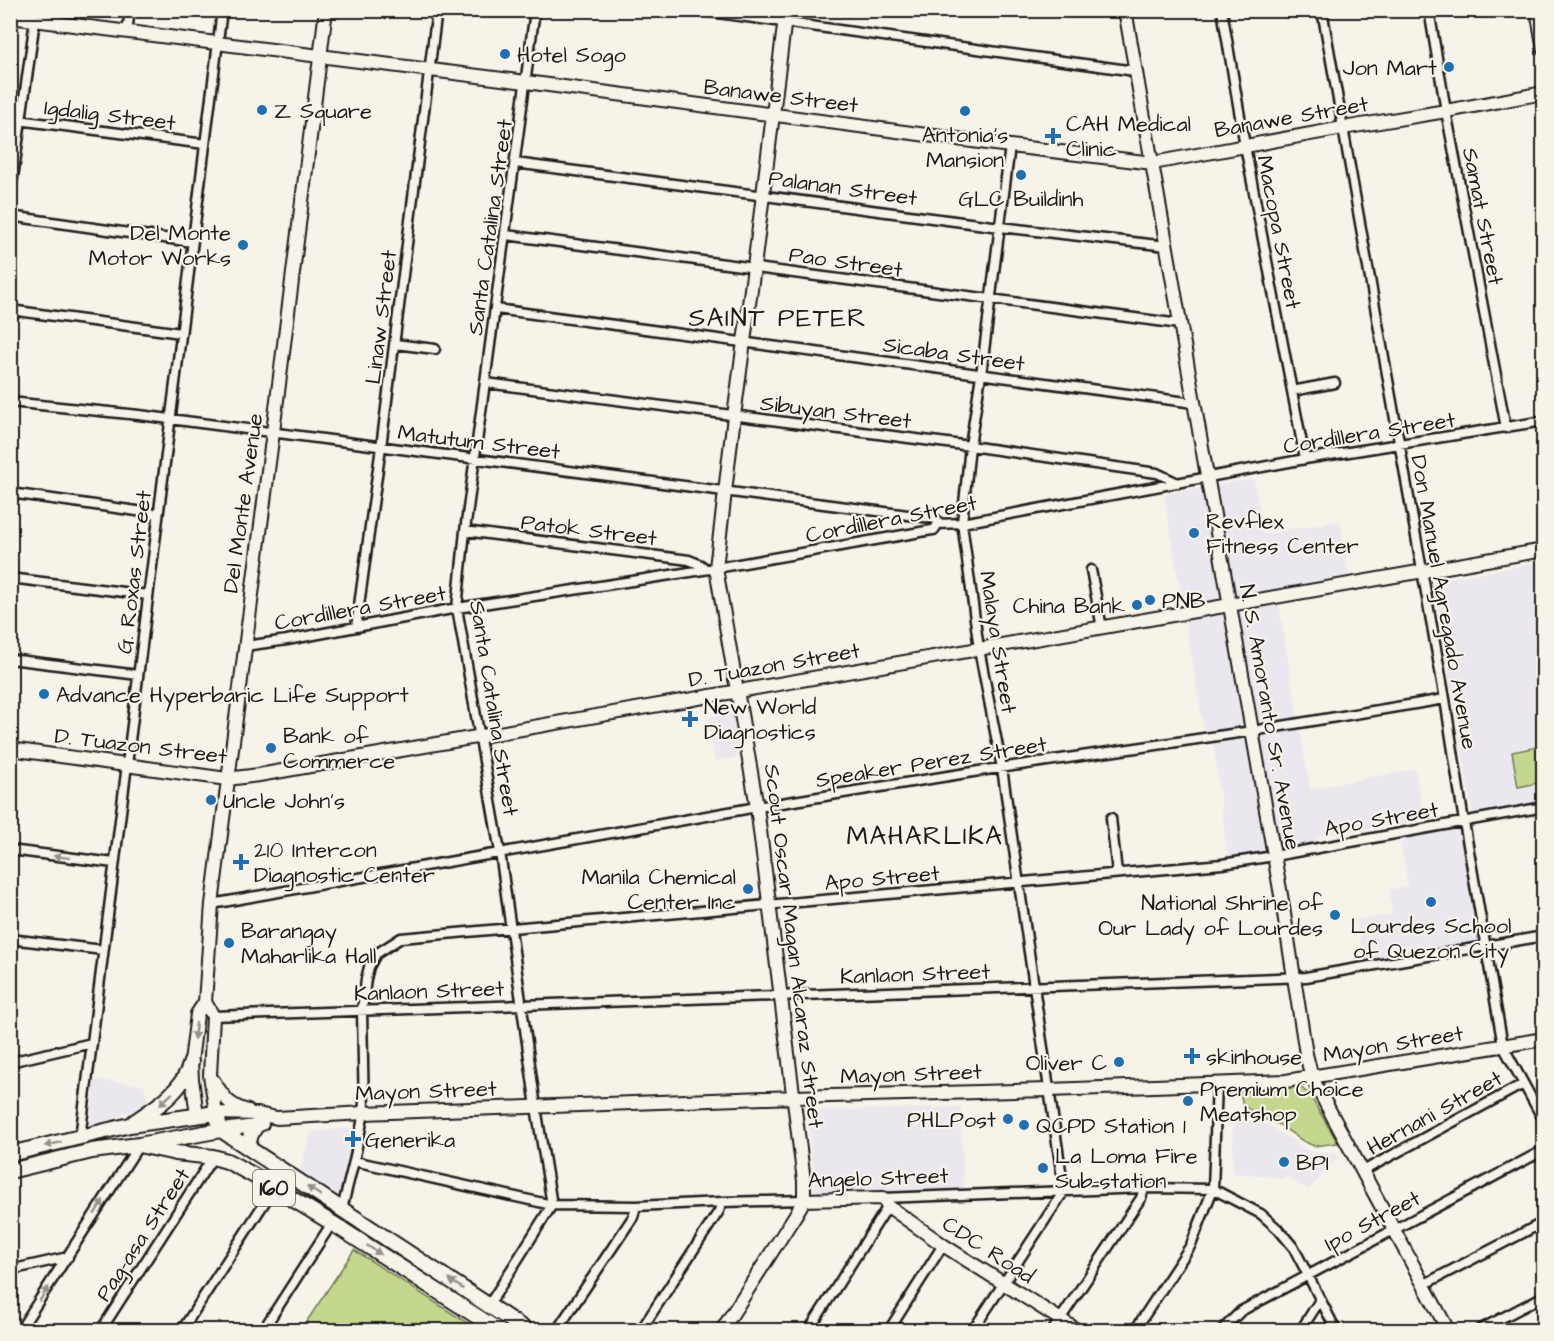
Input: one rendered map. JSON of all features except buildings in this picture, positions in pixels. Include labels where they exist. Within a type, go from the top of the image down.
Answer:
[{"type":"main road","points":[[130,1125],[159,1106],[179,1087],[188,1073],[191,1062]]},
{"type":"main road","points":[[10,1154],[130,1125],[197,1115],[216,1113],[221,1130],[92,1151],[10,1171]]},
{"type":"main road","points":[[197,1115],[203,1142],[213,1157]]},
{"type":"main road","points":[[249,1148],[248,1142],[257,1120]]},
{"type":"main road","name":"160","points":[[221,1130],[526,1330]]},
{"type":"main road","points":[[139,1145],[176,1153],[213,1157]]},
{"type":"main road","name":"160","points":[[213,1157],[227,1161],[332,1223],[498,1330]]},
{"type":"street","points":[[127,32],[130,10]]},
{"type":"street","name":"G. Roxas Street","points":[[80,1138],[222,10]]},
{"type":"street","name":"Del Monte Avenue","points":[[197,1115],[191,1062],[197,1014],[205,1002],[212,904],[227,779],[326,10]]},
{"type":"street","name":"Linaw Street","points":[[356,627],[437,10]]},
{"type":"street","name":"Santa Catalina Street","points":[[535,10],[465,531],[457,608],[500,852],[552,1205]]},
{"type":"street","points":[[696,10],[785,16],[1135,71]]},
{"type":"street","name":"N. S. Amoranto Sr. Avenue","points":[[1125,10],[1312,1078],[1448,1330]]},
{"type":"street","name":"Macopa Street","points":[[1222,10],[1245,146],[1305,459]]},
{"type":"street","name":"Don Manuel Agregado Avenue","points":[[1322,10],[1423,572],[1503,1046],[1544,1121]]},
{"type":"street","name":"Samat Street","points":[[1429,10],[1506,428]]},
{"type":"street","points":[[1537,10],[1544,50]]},
{"type":"street","name":"Scout Oscar Magan Alcaraz Street","points":[[785,16],[725,491],[711,568],[738,691],[757,807],[782,996],[804,1181],[804,1200]]},
{"type":"street","name":"Banawe Street","points":[[10,17],[1153,163],[1544,93]]},
{"type":"street","points":[[10,199],[35,20]]},
{"type":"street","name":"Igdalig Street","points":[[10,119],[205,144]]},
{"type":"street","name":"Malaya Street","points":[[1010,146],[962,523],[979,649],[1002,768],[1064,1191]]},
{"type":"street","name":"Palanan Street","points":[[515,163],[1000,227],[1167,246]]},
{"type":"street","points":[[10,216],[192,242]]},
{"type":"street","name":"Pao Street","points":[[506,235],[1180,324]]},
{"type":"street","name":"Sicaba Street","points":[[496,309],[1194,403]]},
{"type":"street","points":[[10,310],[181,333]]},
{"type":"street","points":[[394,344],[435,349]]},
{"type":"street","name":"Sibuyan Street","points":[[486,383],[970,446],[1157,473],[1179,483]]},
{"type":"street","points":[[1292,391],[1335,384]]},
{"type":"street","name":"Matutum Street","points":[[10,402],[273,432],[934,518],[938,524]]},
{"type":"street","name":"Cordillera Street","points":[[244,646],[457,608],[934,530],[938,524],[962,523],[1305,459],[1544,421]]},
{"type":"street","points":[[10,493],[158,514]]},
{"type":"street","name":"Patok Street","points":[[465,531],[688,560],[711,568]]},
{"type":"street","name":"D. Tuazon Street","points":[[10,749],[227,779],[259,775],[481,738],[1544,550]]},
{"type":"street","points":[[1091,570],[1102,628]]},
{"type":"street","points":[[10,578],[148,595]]},
{"type":"street","points":[[10,659],[138,675]]},
{"type":"street","name":"Speaker Perez Street","points":[[212,904],[757,807],[1445,699]]},
{"type":"street","name":"Apo Street","points":[[342,1209],[364,1113],[362,1010],[366,980],[369,967],[376,954],[401,938],[1222,864],[1544,807]]},
{"type":"street","points":[[1112,818],[1117,873]]},
{"type":"street","points":[[10,850],[114,863]]},
{"type":"street","name":"Kanlaon Street","points":[[213,1016],[1294,978],[1544,936]]},
{"type":"street","points":[[10,939],[103,950]]},
{"type":"street","points":[[205,1002],[213,1016],[210,1075],[216,1113]]},
{"type":"street","name":"Mayon Street","points":[[221,1130],[257,1120],[364,1113],[1286,1081],[1544,1039]]},
{"type":"street","points":[[10,1062],[92,1043]]},
{"type":"street","points":[[210,1075],[228,1102],[257,1120]]},
{"type":"street","points":[[1135,1330],[1191,1245],[1213,1189],[1217,1083]]},
{"type":"street","name":"Hernani Street","points":[[1363,1172],[1523,1084]]},
{"type":"street","name":"Mayon Street","points":[[216,1113],[257,1120]]},
{"type":"street","points":[[20,1330],[139,1145]]},
{"type":"street","name":"Ipo Street","points":[[1222,1330],[1241,1311],[1544,1150]]},
{"type":"street","name":"Pag-asa Street","points":[[101,1330],[213,1157]]},
{"type":"street","name":"Angelo Street","points":[[354,1161],[552,1205],[636,1206],[804,1200],[885,1202],[1064,1191],[1144,1188],[1213,1189],[1260,1214],[1279,1230],[1294,1248],[1336,1330]]},
{"type":"street","points":[[182,1330],[274,1188]]},
{"type":"street","points":[[1053,1330],[1143,1195],[1144,1188]]},
{"type":"street","points":[[973,1330],[1064,1191]]},
{"type":"street","points":[[722,1330],[804,1200]]},
{"type":"street","points":[[641,1330],[719,1211],[722,1202]]},
{"type":"street","points":[[809,1330],[885,1202]]},
{"type":"street","name":"CDC Road","points":[[885,1202],[943,1245],[1077,1330]]},
{"type":"street","points":[[480,1319],[552,1205]]},
{"type":"street","points":[[557,1330],[633,1217],[636,1206]]},
{"type":"street","points":[[1423,1285],[1544,1222]]},
{"type":"street","points":[[263,1330],[332,1223]]},
{"type":"street","points":[[889,1330],[943,1245]]},
{"type":"street","points":[[10,1270],[68,1257]]},
{"type":"street","points":[[1479,1330],[1544,1296]]},
{"type":"street","points":[[1301,1330],[1320,1300]]},
{"type":"shaded area","points":[[1254,479],[1264,534],[1340,521],[1349,576],[1276,589],[1310,789],[1415,769],[1424,820],[1317,837],[1317,844],[1228,859],[1212,731],[1204,732],[1164,494]]},
{"type":"shaded area","points":[[1543,562],[1543,803],[1473,815],[1433,581]]},
{"type":"shaded area","points":[[732,713],[739,757],[715,761],[707,717]]},
{"type":"shaded area","name":"Lourdes School of Quezon City","points":[[1459,830],[1479,942],[1363,961],[1357,919],[1392,915],[1389,890],[1408,886],[1400,839]]},
{"type":"shaded area","points":[[95,1080],[144,1085],[148,1105],[89,1128]]},
{"type":"shaded area","points":[[961,1107],[964,1195],[815,1195],[808,1111]]},
{"type":"shaded area","points":[[1233,1118],[1261,1121],[1311,1152],[1341,1155],[1309,1189],[1300,1186],[1286,1176],[1283,1179],[1233,1173]]},
{"type":"shaded area","points":[[358,1127],[340,1198],[300,1170],[311,1132]]},
{"type":"green space","points":[[1543,746],[1543,782],[1518,787],[1512,752]]},
{"type":"green space","points":[[1300,1087],[1309,1094],[1338,1143],[1314,1146],[1303,1141],[1278,1124],[1259,1117],[1243,1105],[1240,1092]]},
{"type":"green space","points":[[354,1250],[478,1330],[301,1330]]},
{"type":"place","name":"Hotel Sogo","points":[[505,54]]},
{"type":"place","name":"Jon Mart","points":[[1449,67]]},
{"type":"place","name":"Z Square","points":[[262,110]]},
{"type":"place","name":"Antonia's Mansion","points":[[965,111]]},
{"type":"place","name":"CAH Medical Clinic","points":[[1053,136]]},
{"type":"place","name":"GLC Buildinh","points":[[1021,175]]},
{"type":"place","name":"Del Monte Motor Works","points":[[243,245]]},
{"type":"place","name":"Revflex Fitness Center","points":[[1194,533]]},
{"type":"place","name":"PNB","points":[[1150,600]]},
{"type":"place","name":"China Bank","points":[[1137,605]]},
{"type":"place","name":"Advance Hyperbaric Life Support","points":[[44,694]]},
{"type":"place","name":"New World Diagnostics","points":[[690,719]]},
{"type":"place","name":"Bank of Commerce","points":[[271,748]]},
{"type":"place","name":"Uncle John's","points":[[211,800]]},
{"type":"place","name":"210 Intercon Diagnostic Center","points":[[241,862]]},
{"type":"place","name":"Manila Chemical Center Inc","points":[[748,889]]},
{"type":"place","name":"Lourdes School of Quezon City","points":[[1431,902]]},
{"type":"place","name":"National Shrine of Our Lady of Lourdes","points":[[1335,915]]},
{"type":"place","name":"Barangay Maharlika Hall","points":[[229,943]]},
{"type":"place","name":"skinhouse","points":[[1192,1056]]},
{"type":"place","name":"Oliver C","points":[[1119,1062]]},
{"type":"place","name":"Premium Choice Meatshop","points":[[1188,1101]]},
{"type":"place","name":"PHLPost","points":[[1008,1119]]},
{"type":"place","name":"QCPD Station 1","points":[[1024,1125]]},
{"type":"place","name":"Generika","points":[[353,1139]]},
{"type":"place","name":"BPI","points":[[1284,1162]]},
{"type":"place","name":"La Loma Fire Sub-station","points":[[1043,1168]]},
{"type":"district","name":"SAINT PETER","points":[[778,317]]},
{"type":"district","name":"MAHARLIKA","points":[[925,835]]}]
